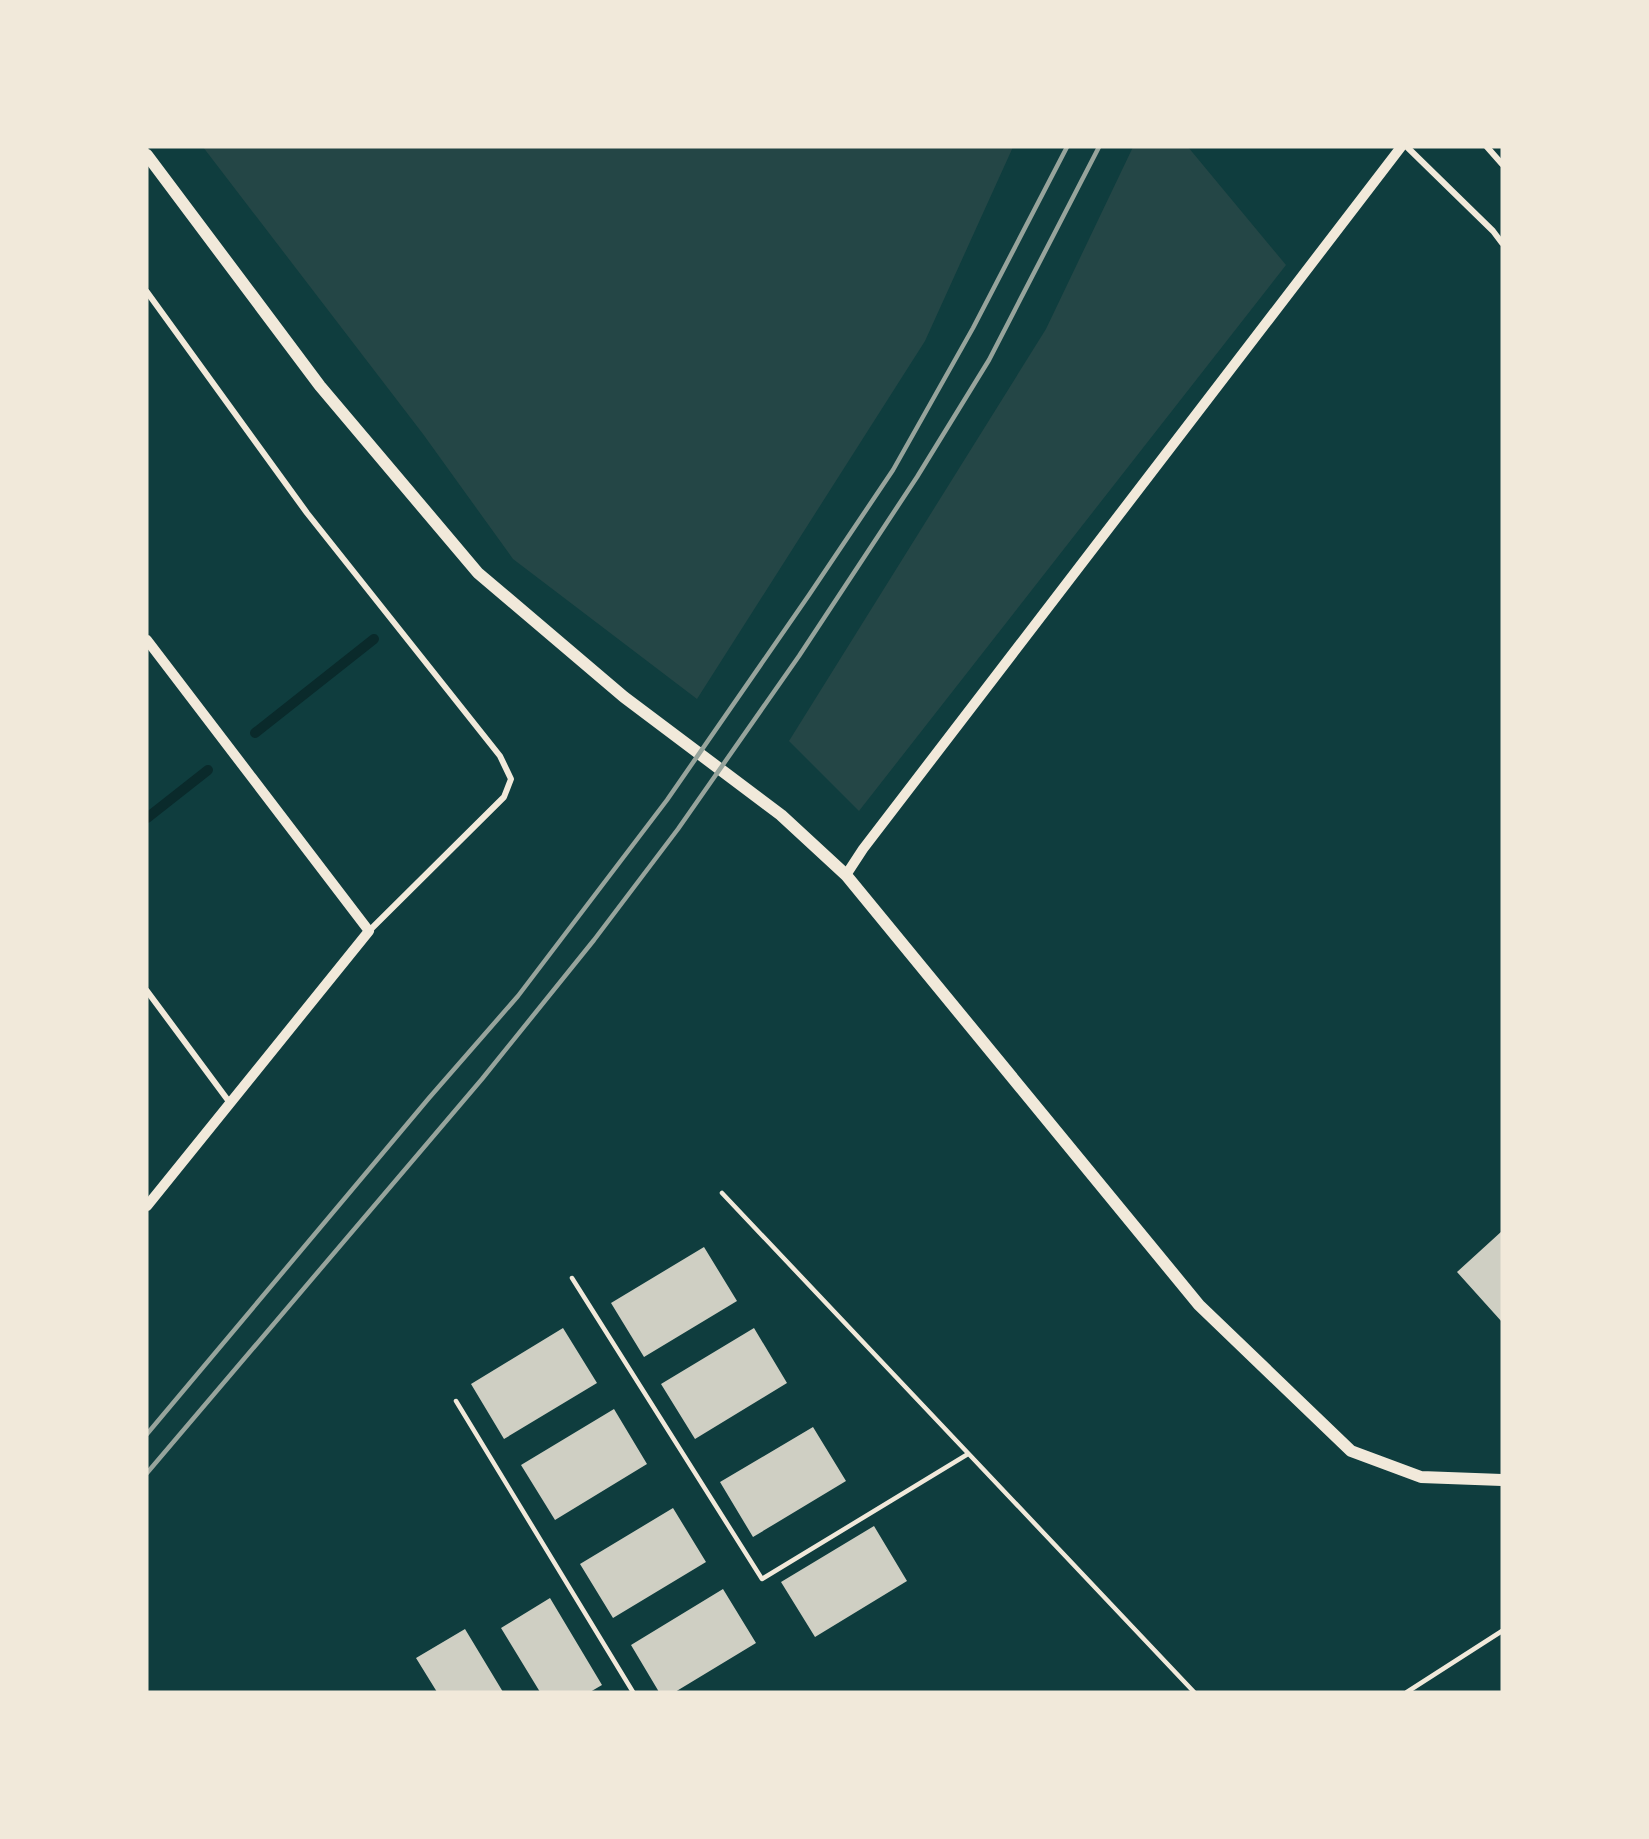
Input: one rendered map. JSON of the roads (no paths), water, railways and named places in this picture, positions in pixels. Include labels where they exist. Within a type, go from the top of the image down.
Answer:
[{"type":"main road","points":[[147,155],[320,386],[478,573],[624,697],[781,815],[846,875],[1199,1305],[1351,1451],[1421,1477],[1502,1480]]},
{"type":"street","points":[[846,875],[863,849],[1401,147]]},
{"type":"street","points":[[1407,147],[1493,231],[1502,243]]},
{"type":"street","points":[[1487,147],[1502,164]]},
{"type":"street","points":[[147,292],[308,513],[500,756],[511,779],[504,797],[369,931],[147,1206]]},
{"type":"street","points":[[147,640],[369,931]]},
{"type":"street","points":[[147,991],[231,1103]]},
{"type":"lane","points":[[722,1193],[1194,1692]]},
{"type":"lane","points":[[572,1278],[762,1579],[968,1454]]},
{"type":"lane","points":[[456,1401],[633,1692]]},
{"type":"lane","points":[[1407,1692],[1502,1631]]},
{"type":"waterway","points":[[255,733],[374,639]]},
{"type":"waterway","points":[[147,818],[208,770]]},
{"type":"railway","points":[[147,1434],[429,1098],[518,996],[667,800],[893,470],[973,328],[1067,147]]},
{"type":"railway","points":[[147,1473],[482,1079],[594,940],[678,829],[799,656],[917,477],[989,360],[1099,147]]}]
